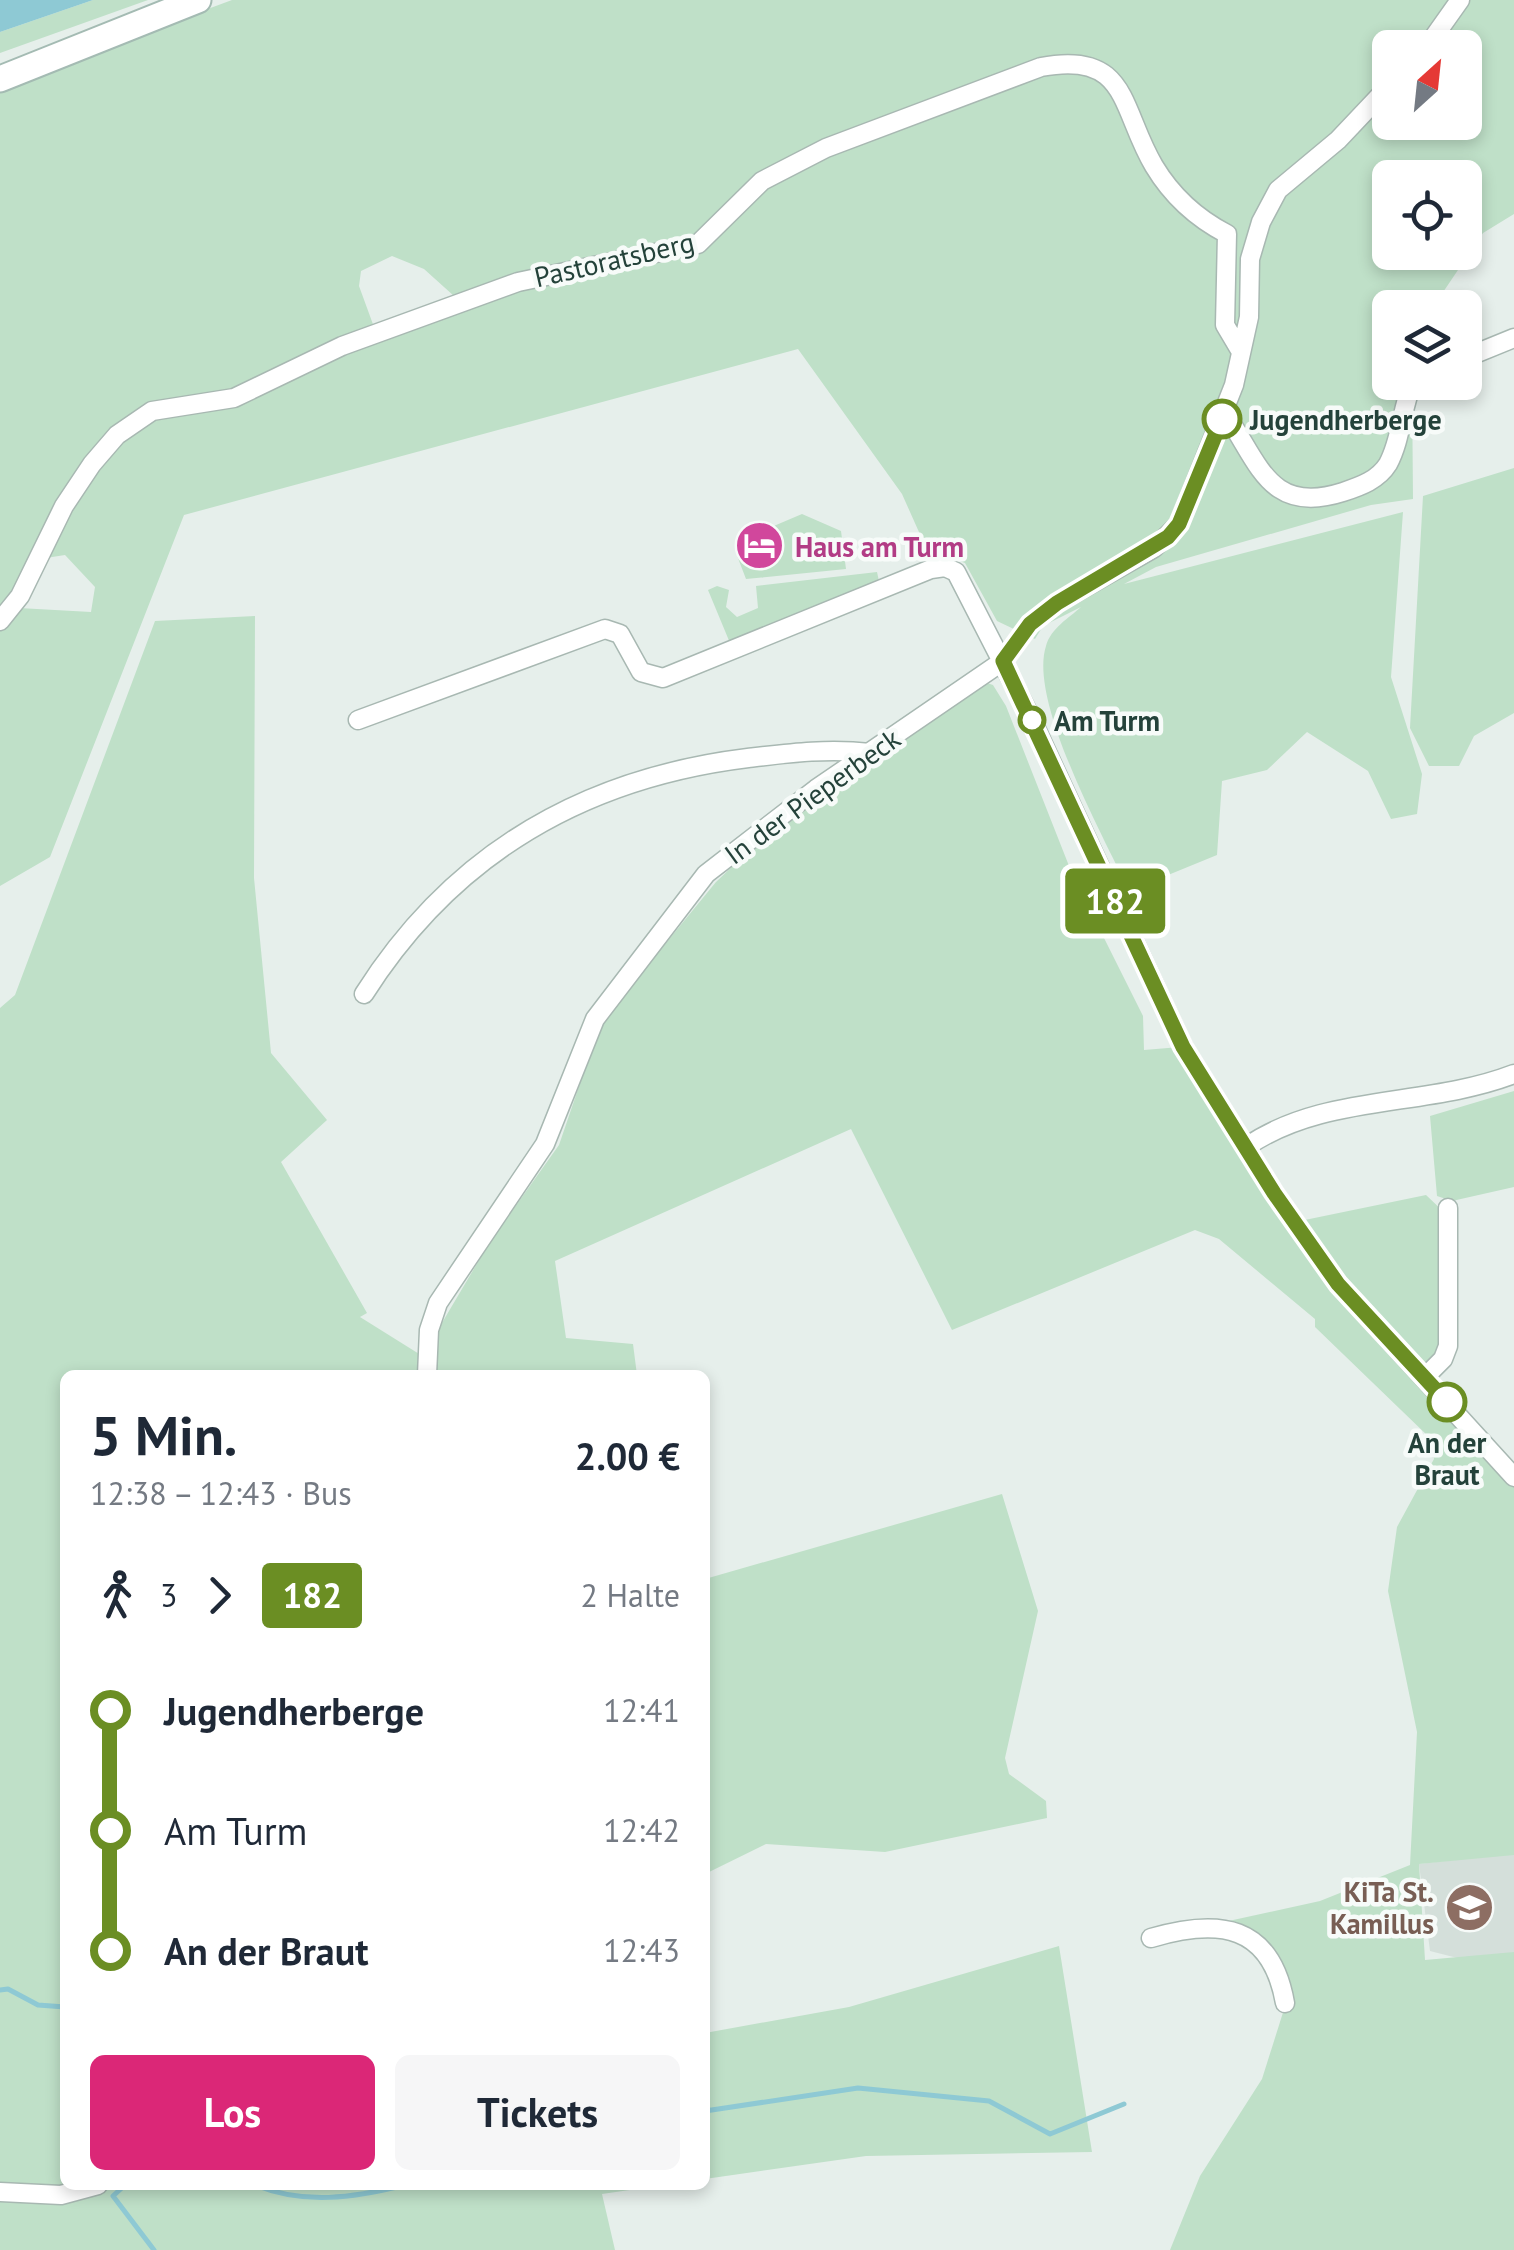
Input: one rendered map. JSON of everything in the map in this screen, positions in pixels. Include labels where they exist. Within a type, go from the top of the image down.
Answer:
[{"type":"main road","points":[[0,79],[198,0]]},
{"type":"street","points":[[1439,30],[1460,0]]},
{"type":"street","name":"Pastoratsberg","points":[[0,621],[20,596],[64,506],[92,464],[117,435],[152,411],[234,398],[342,346],[518,282],[698,244],[762,180],[826,148],[1041,67],[1071,61],[1092,66],[1116,84],[1153,164],[1179,201],[1227,234],[1225,325],[1241,352]]},
{"type":"street","name":"In der Pieperbeck","points":[[427,1370],[430,1330],[438,1303],[545,1144],[595,1020],[706,874],[751,836],[1003,661],[1030,624],[1057,603],[1168,537],[1185,510],[1224,412],[1249,317],[1250,259],[1261,222],[1278,190],[1338,140],[1372,104]]},
{"type":"street","points":[[1482,351],[1514,338]]},
{"type":"street","points":[[1224,412],[1272,486],[1307,499],[1328,497],[1375,479],[1387,466],[1407,400]]},
{"type":"street","points":[[358,720],[605,629],[620,634],[641,672],[663,678],[938,567],[951,568],[964,579],[1165,1013],[1246,1148],[1338,1284],[1424,1377],[1506,1456],[1514,1478]]},
{"type":"street","points":[[364,994],[425,911],[512,838],[553,814],[654,777],[708,764],[831,748],[870,753]]},
{"type":"street","points":[[1246,1148],[1287,1122],[1450,1094],[1514,1074]]},
{"type":"street","points":[[1424,1377],[1443,1359],[1448,1346],[1448,1208]]},
{"type":"street","points":[[1151,1938],[1205,1928],[1246,1936],[1274,1962],[1285,2003]]},
{"type":"street","points":[[0,2192],[61,2195],[80,2190]]},
{"type":"shaded area","name":"KiTa St. Kamillus","points":[[1514,1853],[1514,1963],[1477,1963],[1430,1951],[1419,1864]]},
{"type":"green space","points":[[93,0],[148,0],[0,53],[0,32]]},
{"type":"green space","points":[[232,0],[1514,0],[1514,214],[1482,234],[1482,160],[1372,160],[1372,270],[1458,270],[1444,290],[1372,290],[1372,400],[1412,400],[1413,499],[1371,505],[1156,567],[1124,584],[1403,512],[1391,677],[1422,774],[1417,814],[1391,819],[1368,771],[1307,732],[1267,770],[1222,781],[1217,855],[1129,891],[1071,769],[1048,700],[1043,670],[1048,640],[1081,607],[1043,626],[1035,639],[997,621],[965,563],[945,555],[931,559],[902,494],[798,349],[184,515],[50,857],[0,886],[0,86]],"holes":[[[392,256],[424,269],[464,305],[378,338],[359,286],[361,271]],[[65,555],[95,587],[91,612],[19,608],[33,560]]]},
{"type":"green space","points":[[1514,468],[1514,713],[1474,736],[1459,766],[1429,766],[1410,728],[1423,496]]},
{"type":"green space","points":[[802,514],[841,531],[846,569],[746,579],[736,553],[738,541]]},
{"type":"green space","points":[[877,572],[879,581],[730,643],[708,590],[717,586],[729,590],[726,607],[737,617],[758,608],[756,586]]},
{"type":"green space","points":[[255,616],[254,878],[271,1053],[327,1120],[281,1162],[367,1313],[360,1317],[424,1357],[423,1370],[60,1370],[60,2190],[630,2190],[602,2194],[615,2250],[0,2250],[0,1008],[15,995],[155,621]]},
{"type":"green space","points":[[981,681],[993,685],[1006,706],[1073,876],[1143,1016],[1144,1050],[1180,1047],[1295,1222],[1426,1195],[1446,1214],[1447,1332],[1425,1374],[1514,1482],[1514,1855],[1419,1864],[1425,1960],[1514,1952],[1514,2250],[1170,2250],[1200,2176],[1262,2079],[1286,2003],[1280,1972],[1224,1922],[1320,1901],[1410,1865],[1417,1732],[1388,1591],[1397,1527],[1434,1459],[1430,1438],[1315,1327],[1315,1319],[1219,1239],[1195,1230],[952,1330],[851,1129],[555,1261],[566,1338],[633,1344],[636,1370],[435,1370],[436,1333],[488,1245],[559,1145],[601,1022],[716,882],[761,839]]},
{"type":"green space","points":[[1514,1091],[1514,1187],[1452,1201],[1437,1196],[1430,1116]]},
{"type":"green space","points":[[1002,1494],[1038,1611],[1005,1758],[1009,1774],[1046,1801],[1047,1818],[885,1852],[766,1844],[710,1872],[710,1578]]},
{"type":"green space","points":[[1059,1946],[1092,2152],[866,2156],[710,2178],[710,2032],[849,2007]]},
{"type":"water","points":[[0,0],[93,0],[0,32]]},
{"type":"waterway","points":[[0,1990],[8,1989],[38,2005],[60,2007]]},
{"type":"waterway","points":[[710,2110],[858,2088],[989,2101],[1050,2134],[1124,2104]]},
{"type":"waterway","points":[[120,2190],[113,2196],[154,2250]]},
{"type":"waterway","points":[[270,2190],[310,2197],[381,2190]]},
{"type":"bus line","name":"182","points":[[1222,419],[1179,524],[1168,537],[1057,603],[1030,624],[1003,661],[1183,1047],[1274,1193],[1338,1284],[1447,1402]]},
{"type":"place","name":"Jugendherberge","points":[[1222,419]]},
{"type":"place","name":"Haus am Turm","points":[[760,546]]},
{"type":"place","name":"Am Turm","points":[[1032,720]]},
{"type":"place","name":"An der Braut","points":[[1447,1402]]},
{"type":"place","name":"KiTa St. Kamillus","points":[[1469,1907]]}]
